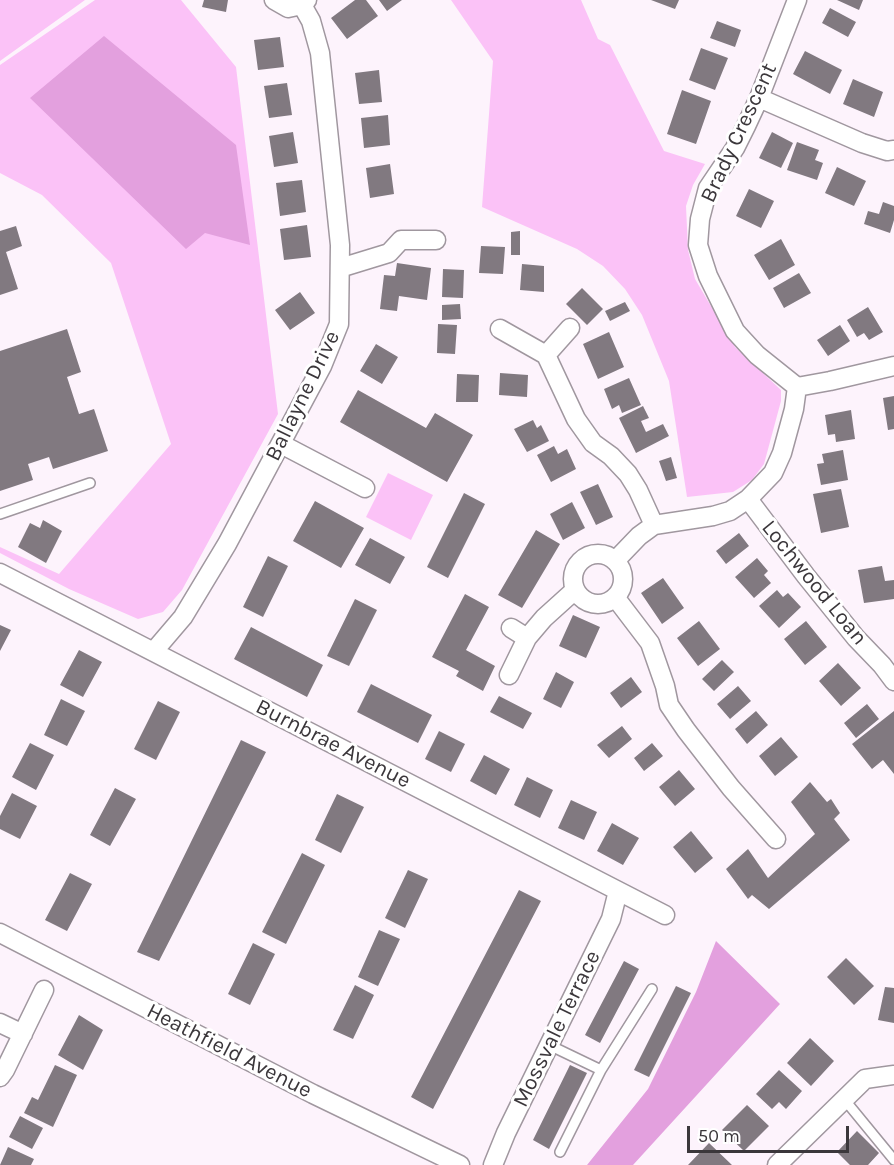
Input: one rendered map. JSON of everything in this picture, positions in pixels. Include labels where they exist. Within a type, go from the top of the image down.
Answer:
[{"type":"street","name":"Ballayne Drive","points":[[154,651],[183,617],[227,544],[322,366],[339,324],[340,268],[337,211],[320,53],[305,2],[288,8],[274,0]]},
{"type":"street","name":"Brady Crescent","points":[[794,1],[759,98],[735,148],[708,188],[700,219],[698,245],[708,276],[735,331],[757,355],[797,387]]},
{"type":"street","points":[[759,98],[862,143],[887,151],[894,150]]},
{"type":"street","points":[[340,268],[389,253],[401,240],[436,240]]},
{"type":"street","points":[[546,355],[570,328]]},
{"type":"street","points":[[500,330],[546,355],[576,419],[593,442],[611,456],[628,474],[654,525]]},
{"type":"street","points":[[615,561],[639,536],[654,525],[713,516],[730,511],[748,498],[773,473],[782,453],[794,409],[797,387],[894,366]]},
{"type":"street","points":[[281,444],[365,488]]},
{"type":"street","name":"Lochwood Loan","points":[[748,498],[856,638],[888,661],[894,681]]},
{"type":"street","points":[[602,554],[615,561],[622,575],[620,591],[615,597],[601,604],[593,604],[586,601],[575,590],[573,583],[575,567],[586,556],[602,554]]},
{"type":"street","name":"Burnbrae Avenue","points":[[0,573],[665,915]]},
{"type":"street","points":[[509,675],[527,638],[544,618],[575,590]]},
{"type":"street","points":[[615,597],[650,643],[669,705],[730,788],[776,839]]},
{"type":"street","points":[[511,628],[527,638]]},
{"type":"street","name":"Mossvale Terrace","points":[[493,1165],[506,1133],[611,919],[618,891]]},
{"type":"street","name":"Heathfield Avenue","points":[[0,933],[313,1095],[459,1165]]},
{"type":"street","points":[[0,1077],[45,990]]},
{"type":"street","points":[[0,1023],[23,1034]]},
{"type":"street","points":[[777,1165],[865,1079],[894,1075]]},
{"type":"lane","points":[[0,514],[90,483]]},
{"type":"lane","points":[[560,1152],[601,1070],[652,989]]},
{"type":"lane","points":[[549,1045],[601,1070]]},
{"type":"lane","points":[[844,1099],[894,1160]]},
{"type":"shaded area","points":[[0,0],[85,0],[0,61]]},
{"type":"shaded area","points":[[95,0],[181,0],[236,67],[278,414],[182,590],[163,612],[138,619],[69,589],[0,553],[0,547],[59,574],[171,444],[111,263],[42,195],[0,173],[0,65]]},
{"type":"shaded area","points":[[451,0],[581,0],[598,39],[610,45],[664,151],[705,164],[693,185],[686,206],[688,250],[695,279],[735,347],[781,390],[781,401],[764,464],[752,480],[733,492],[687,497],[669,381],[642,315],[625,289],[603,266],[577,249],[482,207],[493,61]]},
{"type":"shaded area","points":[[104,36],[236,145],[250,245],[205,233],[186,249],[30,98]]},
{"type":"shaded area","points":[[388,473],[433,495],[411,540],[366,517]]},
{"type":"shaded area","points":[[716,941],[780,1004],[633,1165],[587,1165],[648,1089],[696,992]]},
{"type":"building","points":[[204,0],[228,0],[226,12],[202,7]]},
{"type":"building","points":[[355,0],[366,0],[378,16],[347,39],[331,18]]},
{"type":"building","points":[[379,0],[402,0],[387,11]]},
{"type":"building","points":[[651,0],[679,0],[675,9]]},
{"type":"building","points":[[837,0],[863,0],[859,10]]},
{"type":"building","points":[[830,8],[856,22],[848,37],[822,23]]},
{"type":"building","points":[[717,21],[741,30],[735,47],[710,38]]},
{"type":"building","points":[[280,37],[284,67],[258,70],[254,40]]},
{"type":"building","points":[[701,48],[728,58],[715,90],[689,80]]},
{"type":"building","points":[[805,51],[842,70],[830,94],[793,74]]},
{"type":"building","points":[[379,70],[382,102],[359,104],[355,73]]},
{"type":"building","points":[[853,79],[883,92],[874,117],[843,104]]},
{"type":"building","points":[[287,83],[292,115],[269,118],[264,86]]},
{"type":"building","points":[[682,90],[711,101],[696,144],[667,134]]},
{"type":"building","points":[[388,115],[390,145],[364,148],[361,118]]},
{"type":"building","points":[[293,132],[298,163],[274,167],[269,136]]},
{"type":"building","points":[[772,132],[793,143],[781,168],[759,158]]},
{"type":"building","points":[[797,142],[819,150],[815,160],[823,163],[817,180],[787,170]]},
{"type":"building","points":[[390,164],[394,194],[370,198],[366,168]]},
{"type":"building","points":[[837,167],[866,181],[854,206],[825,193]]},
{"type":"building","points":[[302,180],[306,212],[280,216],[276,183]]},
{"type":"building","points":[[749,189],[774,201],[761,228],[736,216]]},
{"type":"building","points":[[883,202],[894,206],[894,220],[890,233],[864,224],[868,211],[879,214]]},
{"type":"building","points":[[307,225],[311,257],[284,260],[280,229]]},
{"type":"building","points":[[16,226],[22,246],[6,252],[18,289],[0,295],[0,231]]},
{"type":"building","points":[[520,231],[520,255],[511,255],[511,232]]},
{"type":"building","points":[[781,239],[795,265],[769,280],[754,255]]},
{"type":"building","points":[[481,246],[505,247],[503,274],[479,273]]},
{"type":"building","points":[[397,263],[431,268],[427,300],[399,296],[397,311],[380,309],[384,275],[395,276]]},
{"type":"building","points":[[522,264],[544,266],[544,292],[520,290]]},
{"type":"building","points":[[443,269],[464,270],[463,298],[442,297]]},
{"type":"building","points":[[799,273],[811,293],[784,308],[773,288]]},
{"type":"building","points":[[582,288],[603,309],[587,325],[566,304]]},
{"type":"building","points":[[300,292],[315,313],[290,330],[275,310]]},
{"type":"building","points":[[625,302],[630,311],[610,321],[605,311]]},
{"type":"building","points":[[460,304],[461,319],[442,320],[442,305]]},
{"type":"building","points":[[868,307],[883,332],[869,340],[864,333],[857,337],[847,320]]},
{"type":"building","points":[[438,324],[457,325],[455,354],[437,353]]},
{"type":"building","points":[[840,325],[850,341],[828,356],[817,340]]},
{"type":"building","points":[[67,329],[81,372],[67,377],[79,414],[94,409],[108,451],[53,469],[49,457],[28,464],[33,480],[0,491],[0,351]]},
{"type":"building","points":[[609,332],[624,367],[598,379],[583,344]]},
{"type":"building","points":[[376,344],[398,357],[382,384],[360,371]]},
{"type":"building","points":[[500,373],[528,375],[527,397],[499,395]]},
{"type":"building","points":[[457,374],[479,375],[478,402],[456,402]]},
{"type":"building","points":[[629,378],[641,405],[622,413],[619,405],[612,409],[604,389]]},
{"type":"building","points":[[358,390],[426,428],[435,413],[473,435],[447,482],[340,422]]},
{"type":"building","points":[[894,396],[894,429],[888,430],[883,398]]},
{"type":"building","points":[[643,406],[649,418],[641,421],[646,432],[663,424],[669,436],[636,453],[619,418]]},
{"type":"building","points":[[851,410],[855,439],[836,442],[835,434],[828,435],[825,415]]},
{"type":"building","points":[[533,420],[537,428],[541,425],[549,441],[527,452],[514,429]]},
{"type":"building","points":[[554,446],[558,454],[567,449],[576,469],[551,482],[537,455]]},
{"type":"building","points":[[843,450],[848,480],[821,485],[817,464],[824,463],[822,454]]},
{"type":"building","points":[[671,457],[677,478],[666,481],[659,461]]},
{"type":"building","points":[[598,484],[613,517],[596,525],[580,492]]},
{"type":"building","points":[[841,489],[849,527],[821,533],[813,494]]},
{"type":"building","points":[[464,493],[485,504],[448,578],[427,567]]},
{"type":"building","points":[[315,501],[364,528],[341,568],[293,541]]},
{"type":"building","points":[[572,502],[585,528],[563,540],[550,514]]},
{"type":"building","points":[[43,520],[62,531],[46,563],[18,547],[30,523],[40,528]]},
{"type":"building","points":[[536,530],[560,544],[522,608],[498,595]]},
{"type":"building","points":[[739,533],[749,546],[726,564],[716,551]]},
{"type":"building","points":[[370,538],[405,557],[390,584],[355,565]]},
{"type":"building","points":[[268,556],[288,566],[263,617],[243,607]]},
{"type":"building","points":[[757,558],[768,571],[764,575],[771,583],[754,598],[735,577]]},
{"type":"building","points":[[882,566],[885,581],[894,580],[894,599],[864,603],[858,570]]},
{"type":"building","points":[[663,578],[684,608],[662,624],[641,593]]},
{"type":"building","points":[[777,590],[783,597],[788,593],[801,607],[779,628],[759,606]]},
{"type":"building","points":[[465,594],[489,607],[466,650],[495,666],[483,691],[456,676],[459,671],[432,657]]},
{"type":"building","points":[[355,599],[377,610],[349,666],[327,656]]},
{"type":"building","points":[[573,615],[600,627],[586,658],[559,646]]},
{"type":"building","points":[[699,621],[720,649],[698,666],[677,638]]},
{"type":"building","points":[[806,621],[827,647],[805,665],[784,639]]},
{"type":"building","points":[[0,625],[11,630],[0,651]]},
{"type":"building","points":[[251,627],[323,665],[307,697],[234,659]]},
{"type":"building","points":[[79,650],[102,662],[83,697],[60,685]]},
{"type":"building","points":[[722,660],[734,672],[714,691],[702,679]]},
{"type":"building","points":[[838,663],[861,688],[841,706],[819,681]]},
{"type":"building","points":[[556,672],[574,682],[561,708],[543,699]]},
{"type":"building","points":[[631,677],[642,692],[621,708],[610,693]]},
{"type":"building","points":[[371,684],[432,715],[418,743],[357,712]]},
{"type":"building","points":[[738,686],[751,701],[730,719],[717,704]]},
{"type":"building","points":[[499,696],[532,713],[523,729],[490,712]]},
{"type":"building","points":[[61,699],[85,711],[67,746],[44,735]]},
{"type":"building","points":[[158,701],[180,712],[156,760],[134,749]]},
{"type":"building","points":[[867,704],[879,719],[856,738],[844,723]]},
{"type":"building","points":[[756,711],[768,725],[747,744],[735,729]]},
{"type":"building","points":[[894,711],[894,774],[883,760],[872,769],[852,744]]},
{"type":"building","points":[[622,726],[632,739],[609,758],[597,745]]},
{"type":"building","points":[[439,731],[465,744],[451,772],[425,759]]},
{"type":"building","points":[[781,737],[798,757],[775,776],[759,756]]},
{"type":"building","points":[[241,740],[266,752],[159,961],[137,952]]},
{"type":"building","points":[[30,743],[54,755],[36,790],[12,777]]},
{"type":"building","points":[[652,743],[663,756],[644,771],[634,758]]},
{"type":"building","points":[[484,755],[510,769],[496,795],[470,781]]},
{"type":"building","points":[[679,770],[695,789],[675,806],[659,787]]},
{"type":"building","points":[[527,777],[553,790],[540,818],[514,805]]},
{"type":"building","points":[[810,782],[827,802],[831,799],[840,813],[834,819],[850,840],[769,909],[752,895],[748,899],[726,869],[748,849],[768,878],[815,834],[791,802]]},
{"type":"building","points":[[115,788],[136,799],[110,846],[90,835]]},
{"type":"building","points":[[12,793],[37,806],[20,839],[0,829],[0,816]]},
{"type":"building","points":[[337,794],[364,807],[341,853],[315,840]]},
{"type":"building","points":[[571,800],[597,812],[584,840],[558,828]]},
{"type":"building","points":[[612,823],[639,838],[623,865],[597,851]]},
{"type":"building","points":[[691,831],[713,858],[695,873],[673,847]]},
{"type":"building","points":[[302,853],[325,865],[286,944],[262,932]]},
{"type":"building","points":[[408,870],[428,879],[405,928],[385,918]]},
{"type":"building","points":[[70,873],[92,884],[67,931],[45,920]]},
{"type":"building","points":[[519,890],[541,901],[433,1109],[411,1097]]},
{"type":"building","points":[[379,930],[400,939],[378,986],[358,977]]},
{"type":"building","points":[[253,943],[275,954],[250,1005],[228,994]]},
{"type":"building","points":[[846,958],[874,986],[854,1005],[827,977]]},
{"type":"building","points":[[624,961],[639,969],[600,1043],[585,1035]]},
{"type":"building","points":[[355,985],[374,995],[353,1039],[333,1030]]},
{"type":"building","points":[[676,986],[691,993],[649,1077],[634,1070]]},
{"type":"building","points":[[885,987],[894,988],[894,1023],[878,1020]]},
{"type":"building","points":[[79,1015],[103,1030],[83,1070],[58,1055]]},
{"type":"building","points":[[810,1038],[834,1061],[811,1086],[787,1063]]},
{"type":"building","points":[[55,1065],[77,1075],[53,1127],[24,1113],[32,1097],[38,1100]]},
{"type":"building","points":[[570,1065],[587,1073],[549,1149],[533,1140]]},
{"type":"building","points":[[779,1070],[802,1091],[786,1109],[779,1102],[772,1109],[756,1094]]},
{"type":"building","points":[[747,1105],[769,1126],[744,1151],[722,1130]]},
{"type":"building","points":[[20,1116],[43,1128],[32,1149],[9,1137]]},
{"type":"building","points":[[857,1131],[879,1153],[868,1165],[850,1165],[837,1152]]},
{"type":"building","points":[[709,1143],[732,1165],[688,1165]]},
{"type":"building","points":[[8,1147],[34,1159],[31,1165],[0,1165]]}]
